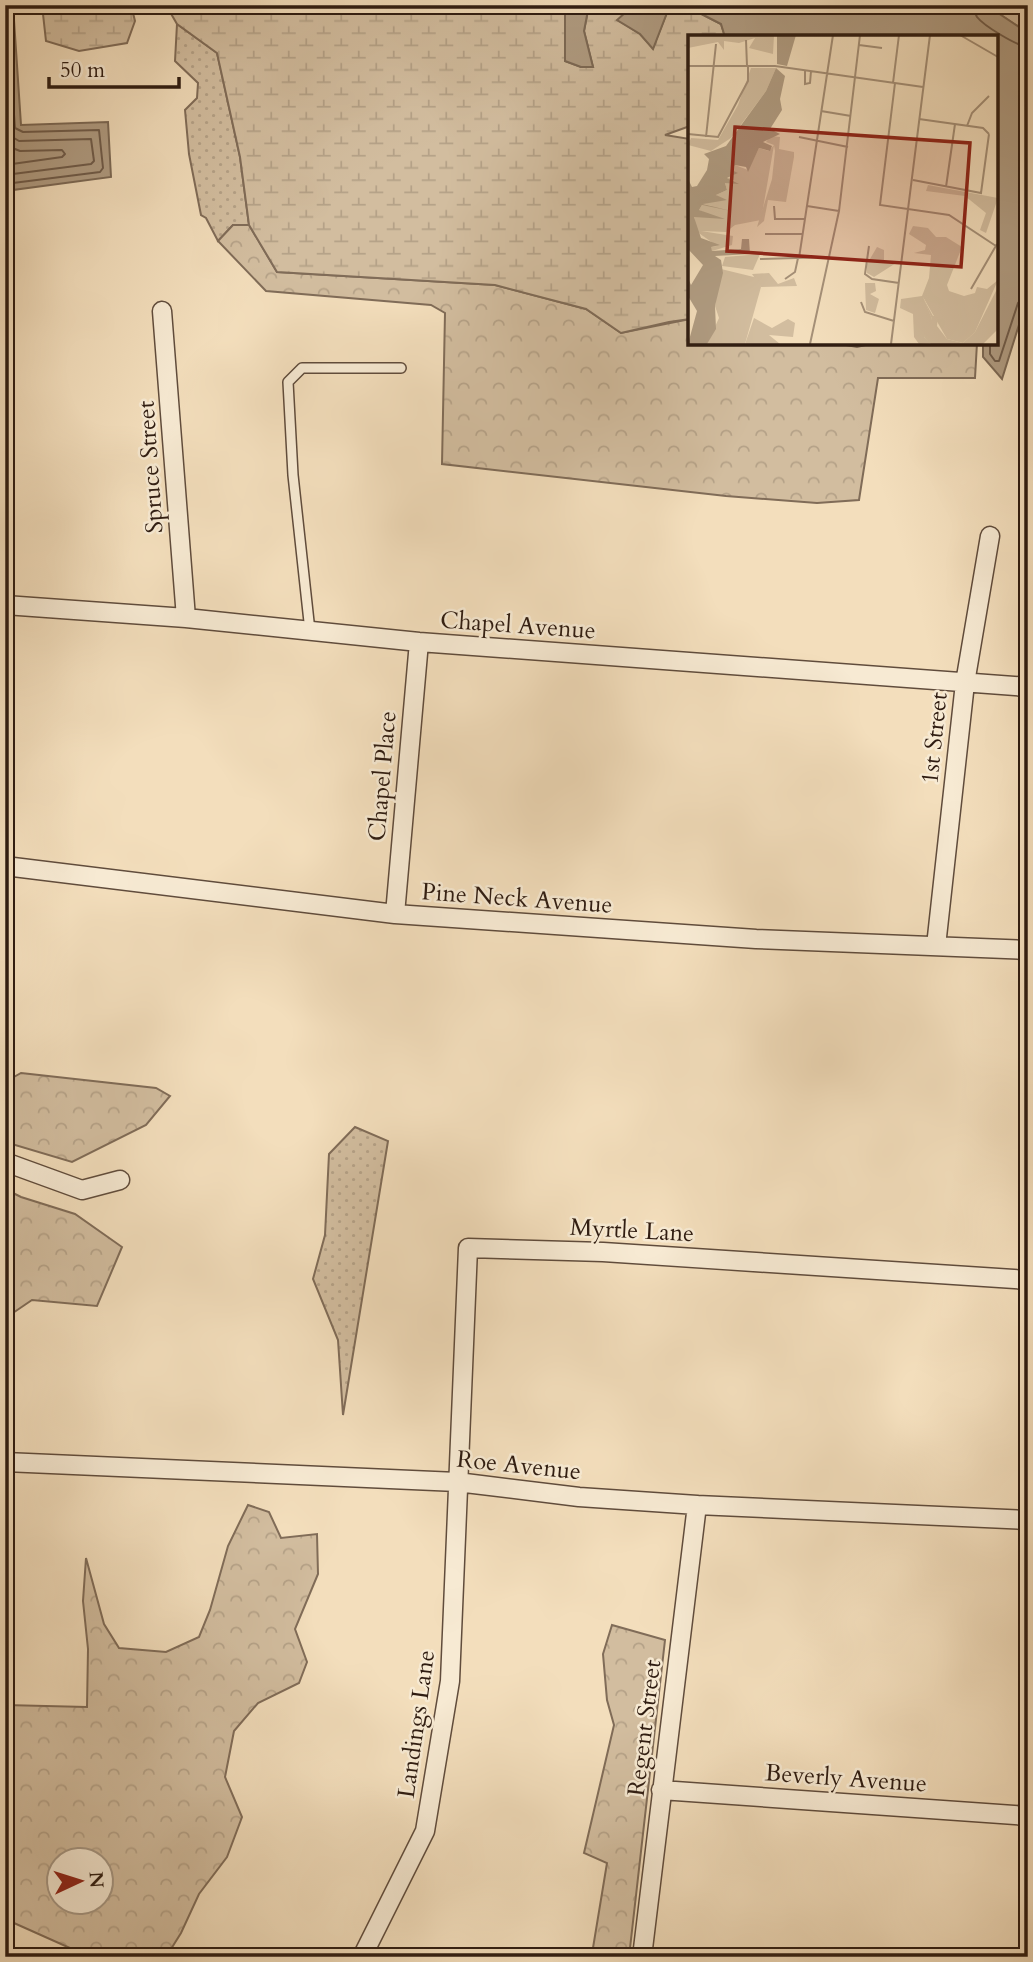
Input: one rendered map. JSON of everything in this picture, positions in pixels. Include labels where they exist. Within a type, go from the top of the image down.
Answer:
[{"type":"street","name":"Spruce Street","points":[[162,312],[186,618]]},
{"type":"street","name":"1st Street","points":[[936,946],[965,682],[990,536]]},
{"type":"street","name":"Chapel Avenue","points":[[5,606],[186,618],[419,642],[1028,687]]},
{"type":"street","name":"Chapel Place","points":[[395,914],[419,642]]},
{"type":"street","name":"Pine Neck Avenue","points":[[6,862],[395,914],[756,939],[1028,950]]},
{"type":"street","points":[[5,1162],[82,1190],[120,1180]]},
{"type":"street","name":"Myrtle Lane","points":[[457,1482],[468,1248],[603,1252],[1028,1280]]},
{"type":"street","name":"Roe Avenue","points":[[5,1462],[457,1482],[579,1497],[697,1505],[1028,1520]]},
{"type":"street","name":"Landings Lane","points":[[362,1957],[425,1831],[450,1681],[457,1482]]},
{"type":"street","name":"Regent Street","points":[[642,1957],[697,1505]]},
{"type":"street","name":"Beverly Avenue","points":[[661,1790],[1028,1815]]},
{"type":"lane","points":[[310,631],[293,475],[288,382],[302,368],[401,368]]},
{"type":"green space","points":[[42,5],[131,5],[135,21],[127,43],[79,51],[46,41]]},
{"type":"green space","points":[[166,5],[565,5],[565,61],[581,67],[593,67],[584,31],[589,5],[634,5],[618,20],[640,34],[653,48],[670,5],[684,5],[721,24],[724,35],[688,35],[688,127],[665,135],[688,139],[688,319],[621,333],[586,309],[495,285],[277,272],[249,225],[240,157],[217,53],[177,24]]},
{"type":"green space","points":[[986,5],[1028,5],[1028,33]]},
{"type":"green space","points":[[177,24],[217,53],[240,157],[249,225],[233,225],[218,241],[206,218],[201,215],[189,154],[185,110],[197,98],[198,83],[175,61]]},
{"type":"green space","points":[[233,225],[249,225],[277,272],[495,285],[586,309],[621,333],[688,319],[688,345],[977,345],[975,378],[878,378],[859,500],[817,503],[726,496],[442,464],[445,313],[431,305],[266,291],[218,241]]},
{"type":"green space","points":[[21,1073],[156,1088],[170,1096],[146,1125],[72,1162],[5,1142],[5,1082]]},
{"type":"green space","points":[[355,1127],[388,1141],[343,1415],[338,1340],[313,1279],[325,1235],[329,1154]]},
{"type":"green space","points":[[5,1189],[21,1197],[75,1214],[122,1247],[97,1306],[32,1300],[7,1317],[5,1328]]},
{"type":"green space","points":[[248,1505],[269,1512],[281,1538],[317,1534],[318,1574],[295,1629],[307,1662],[299,1683],[258,1703],[234,1731],[225,1777],[242,1817],[227,1857],[199,1894],[181,1933],[166,1957],[90,1957],[5,1919],[5,1705],[87,1707],[88,1649],[83,1601],[86,1558],[104,1624],[119,1648],[166,1652],[199,1637],[210,1610],[228,1546]]},
{"type":"green space","points":[[612,1625],[665,1640],[629,1957],[556,1957],[559,1952],[592,1954],[607,1863],[584,1853],[614,1725],[607,1700],[603,1654]]},
{"type":"water","points":[[5,5],[13,5],[21,125],[108,122],[111,177],[5,191]]},
{"type":"water","points":[[565,5],[589,5],[584,31],[593,67],[581,67],[565,61]]},
{"type":"water","points":[[634,5],[670,5],[653,49],[640,34],[617,20]]},
{"type":"water","points":[[684,5],[986,5],[1028,33],[1028,296],[1002,379],[983,357],[983,345],[998,345],[998,35],[724,35],[721,24]]}]
